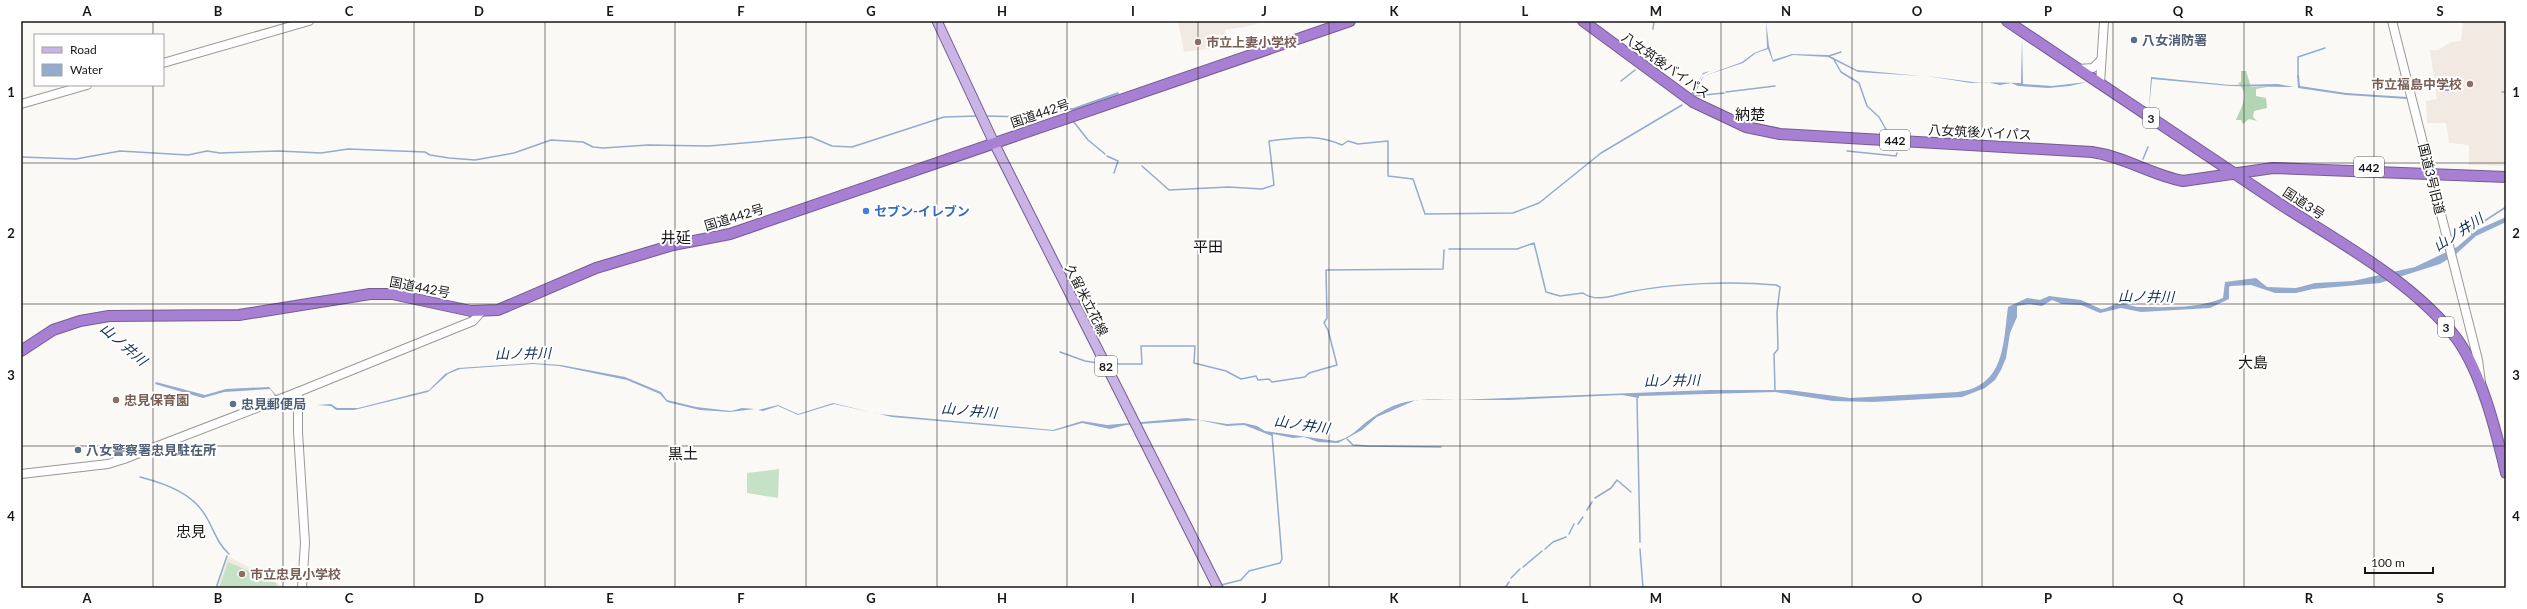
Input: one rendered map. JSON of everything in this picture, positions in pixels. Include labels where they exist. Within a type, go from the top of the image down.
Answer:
[{"type":"highway","name":"国道442号","points":[[21,351],[53,330],[80,321],[108,316],[245,315],[370,294],[392,294],[481,312],[510,306],[596,268],[673,245],[730,234],[1350,21]]},
{"type":"highway","name":"八女筑後バイパス","points":[[1583,21],[1681,95],[1719,116],[1746,127],[1780,134],[2092,152],[2126,159],[2171,179],[2183,181],[2234,173],[2247,173],[2273,168],[2430,172],[2506,172]]},
{"type":"highway","name":"国道3号","points":[[2007,21],[2394,280],[2429,307],[2457,339],[2482,387],[2505,470]]},
{"type":"highway","points":[[2214,177],[2218,173],[2219,162]]},
{"type":"highway","name":"八女筑後バイパス","points":[[2234,173],[2241,169],[2274,162],[2506,177]]},
{"type":"highway","points":[[2258,170],[2254,180],[2259,189]]},
{"type":"main road","name":"久留米立花線","points":[[937,21],[994,143],[1218,588]]},
{"type":"main road","points":[[2505,470],[2506,455]]},
{"type":"street","points":[[164,63],[309,21]]},
{"type":"street","points":[[2100,84],[2104,21]]},
{"type":"street","name":"国道3号旧道","points":[[2392,21],[2481,372],[2482,387]]},
{"type":"street","points":[[2078,69],[2094,68],[2101,60]]},
{"type":"street","points":[[21,104],[83,86]]},
{"type":"street","points":[[21,474],[115,462],[298,392],[473,322],[481,312]]},
{"type":"street","points":[[2457,339],[2462,341],[2472,337]]},
{"type":"street","name":"国道3号旧道","points":[[2471,364],[2472,337]]},
{"type":"street","points":[[298,392],[298,432],[305,543],[302,588]]},
{"type":"shaded area","name":"市立上妻小学校","points":[[1178,21],[1264,21],[1250,26],[1225,30],[1225,34],[1214,35],[1214,48],[1184,52]]},
{"type":"shaded area","name":"市立福島中学校","points":[[2463,21],[2495,21],[2506,24],[2506,166],[2469,165],[2469,145],[2449,143],[2446,123],[2427,123],[2426,101],[2437,99],[2430,50],[2438,50],[2451,42],[2461,41]]},
{"type":"shaded area","name":"市立忠見小学校","points":[[229,557],[267,576],[285,588],[217,588],[226,558]]},
{"type":"green space","points":[[2241,71],[2246,71],[2251,87],[2267,87],[2256,89],[2256,96],[2266,98],[2267,108],[2254,111],[2253,117],[2257,121],[2249,119],[2243,124],[2241,120],[2236,120],[2242,106],[2244,96],[2242,87],[2238,83],[2241,82]]},
{"type":"green space","points":[[779,469],[778,498],[747,493],[747,473]]},
{"type":"green space","name":"市立忠見小学校","points":[[228,562],[276,583],[278,588],[219,588]]},
{"type":"water","points":[[1766,21],[1769,46],[1773,60],[1792,54],[1828,55],[1857,70],[1921,76],[1858,72],[1828,57],[1793,55],[1773,62],[1768,49],[1756,53],[1743,63],[1704,76],[1742,62],[1754,53],[1767,48]]},
{"type":"water","points":[[2022,38],[2023,84],[2052,86],[2087,82],[2070,86],[2048,88],[2018,86],[2011,83],[2000,85],[1987,82],[2021,83]]},
{"type":"water","points":[[1710,71],[1702,75],[1697,85],[1704,76],[1694,95],[1691,94],[1703,73]]},
{"type":"water","points":[[2297,75],[2299,75],[2300,86],[2346,93],[2407,97],[2407,99],[2346,95],[2298,88]]},
{"type":"water","points":[[1927,76],[1973,82],[1983,82],[1971,83]]},
{"type":"water","points":[[2151,77],[2230,85],[2278,84],[2294,87],[2230,86],[2152,79],[2149,109]]},
{"type":"water","points":[[2439,79],[2456,79],[2456,91],[2439,91]]},
{"type":"water","points":[[1118,92],[1119,94],[1074,110],[1056,109],[1068,111],[1055,110],[1065,112],[1052,111],[1030,118],[1051,108],[1073,108]]},
{"type":"water","points":[[2506,217],[2506,222],[2476,236],[2455,255],[2440,264],[2380,283],[2313,289],[2296,293],[2275,293],[2251,285],[2231,286],[2229,287],[2229,299],[2210,308],[2141,312],[2121,308],[2100,313],[2081,305],[2062,304],[2052,300],[2042,306],[2029,304],[2017,306],[2017,317],[2010,333],[2006,358],[1995,380],[1985,388],[1962,397],[1873,402],[1833,401],[1775,392],[1639,396],[1639,398],[1622,395],[1509,400],[1456,400],[1710,390],[1789,390],[1850,398],[1958,392],[1973,388],[1985,381],[1993,372],[1999,361],[2002,349],[2008,307],[2027,298],[2040,300],[2049,296],[2081,300],[2101,309],[2119,303],[2137,307],[2181,307],[2213,302],[2223,298],[2225,282],[2256,278],[2267,287],[2296,288],[2315,283],[2353,281],[2415,267],[2457,247],[2477,230]]},
{"type":"water","points":[[533,363],[561,365],[625,377],[661,392],[667,400],[696,407],[731,411],[742,408],[755,409],[730,412],[700,410],[667,402],[660,394],[627,380],[559,366],[533,364],[460,369],[448,374],[428,392],[354,410],[336,410],[331,406],[317,405],[331,404],[337,408],[358,408],[429,390],[445,374],[458,368]]},
{"type":"water","points":[[156,382],[205,395],[226,389],[269,387],[282,402],[280,402],[270,389],[224,392],[203,398],[155,384]]},
{"type":"water","points":[[1431,399],[1456,400],[1419,400]]},
{"type":"water","points":[[1415,400],[1377,417],[1362,430],[1338,443],[1318,442],[1304,437],[1293,438],[1273,434],[1272,436],[1244,425],[1227,426],[1199,420],[1126,425],[1110,429],[1082,423],[1054,431],[892,417],[879,414],[1053,430],[1082,421],[1107,425],[1187,418],[1227,424],[1244,423],[1257,426],[1265,431],[1336,441],[1346,438],[1380,412],[1401,403]]},
{"type":"water","points":[[833,403],[871,412],[834,404],[798,415],[778,406],[763,411],[758,410],[778,405],[798,414]]},
{"type":"waterway","points":[[1653,29],[1654,21]]},
{"type":"waterway","points":[[2298,77],[2298,57],[2325,48]]},
{"type":"waterway","points":[[1829,56],[1841,52]]},
{"type":"waterway","points":[[1833,58],[1841,72],[1859,83],[1867,106],[1879,117],[1888,133]]},
{"type":"waterway","points":[[1621,81],[1635,70]]},
{"type":"waterway","points":[[1726,92],[1775,86]]},
{"type":"waterway","points":[[1694,96],[1724,93]]},
{"type":"waterway","points":[[1142,166],[1169,190],[1228,187],[1262,189],[1274,185],[1269,141],[1306,137],[1323,139],[1342,145],[1348,141],[1358,144],[1388,141],[1388,176],[1413,179],[1425,214],[1513,213],[1539,203],[1601,153],[1682,105]]},
{"type":"waterway","points":[[21,157],[76,159],[120,151],[188,155],[207,151],[220,153],[279,151],[321,153],[348,149],[425,152],[430,155],[475,160],[514,153],[551,140],[583,142],[593,147],[603,148],[648,145],[709,146],[811,137],[832,146],[852,147],[944,117],[977,116]]},
{"type":"waterway","points":[[985,116],[1031,117]]},
{"type":"waterway","points":[[1073,121],[1088,140],[1105,154]]},
{"type":"waterway","points":[[2143,159],[2148,147]]},
{"type":"waterway","points":[[1847,151],[1896,156],[1897,153]]},
{"type":"waterway","points":[[1107,156],[1118,161],[1114,173]]},
{"type":"waterway","name":"山ノ井川","points":[[2472,234],[2469,231],[2506,207]]},
{"type":"waterway","points":[[1449,249],[1517,249],[1534,243],[1546,292],[1560,296],[1583,293],[1588,296],[1599,298],[1646,289],[1702,284],[1740,283],[1776,285],[1780,287],[1777,312],[1778,349],[1774,354],[1775,390]]},
{"type":"waterway","points":[[1111,364],[1142,364],[1141,346],[1195,346],[1194,363],[1226,371],[1241,379],[1256,376],[1258,380],[1269,379],[1272,382],[1305,377],[1309,373],[1337,365],[1328,330],[1324,323],[1327,318],[1326,270],[1443,269],[1444,250]]},
{"type":"waterway","points":[[1060,352],[1085,361],[1098,363]]},
{"type":"waterway","points":[[1637,398],[1640,542]]},
{"type":"waterway","name":"山ノ井川","points":[[1221,585],[1241,580],[1249,571],[1280,563],[1282,559],[1272,434]]},
{"type":"waterway","points":[[1347,439],[1353,445],[1441,447]]},
{"type":"waterway","points":[[140,477],[179,491],[196,503],[208,520],[219,542],[229,554]]},
{"type":"waterway","points":[[1595,498],[1611,488],[1617,480],[1631,492]]},
{"type":"waterway","points":[[1587,510],[1592,502]]},
{"type":"waterway","points":[[1578,524],[1583,517]]},
{"type":"waterway","points":[[1569,534],[1574,524]]},
{"type":"waterway","points":[[1545,549],[1553,542],[1566,537]]},
{"type":"waterway","points":[[1640,549],[1643,588]]},
{"type":"waterway","points":[[1523,567],[1542,551]]},
{"type":"waterway","points":[[216,588],[227,556]]},
{"type":"waterway","points":[[1511,578],[1520,569]]},
{"type":"waterway","points":[[1505,588],[1509,582]]},
{"type":"place","name":"八女消防署","points":[[2134,40]]},
{"type":"place","name":"市立上妻小学校","points":[[1198,42]]},
{"type":"place","name":"市立福島中学校","points":[[2470,84]]},
{"type":"place","name":"セブン-イレブン","points":[[866,211]]},
{"type":"place","name":"忠見保育園","points":[[116,400]]},
{"type":"place","name":"忠見郵便局","points":[[233,404]]},
{"type":"place","name":"八女警察署忠見駐在所","points":[[78,450]]},
{"type":"place","name":"市立忠見小学校","points":[[242,574]]},
{"type":"district","name":"納楚","points":[[1750,114]]},
{"type":"district","name":"井延","points":[[676,237]]},
{"type":"district","name":"平田","points":[[1208,246]]},
{"type":"district","name":"大島","points":[[2253,362]]},
{"type":"district","name":"黒土","points":[[683,453]]},
{"type":"district","name":"忠見","points":[[191,531]]}]
